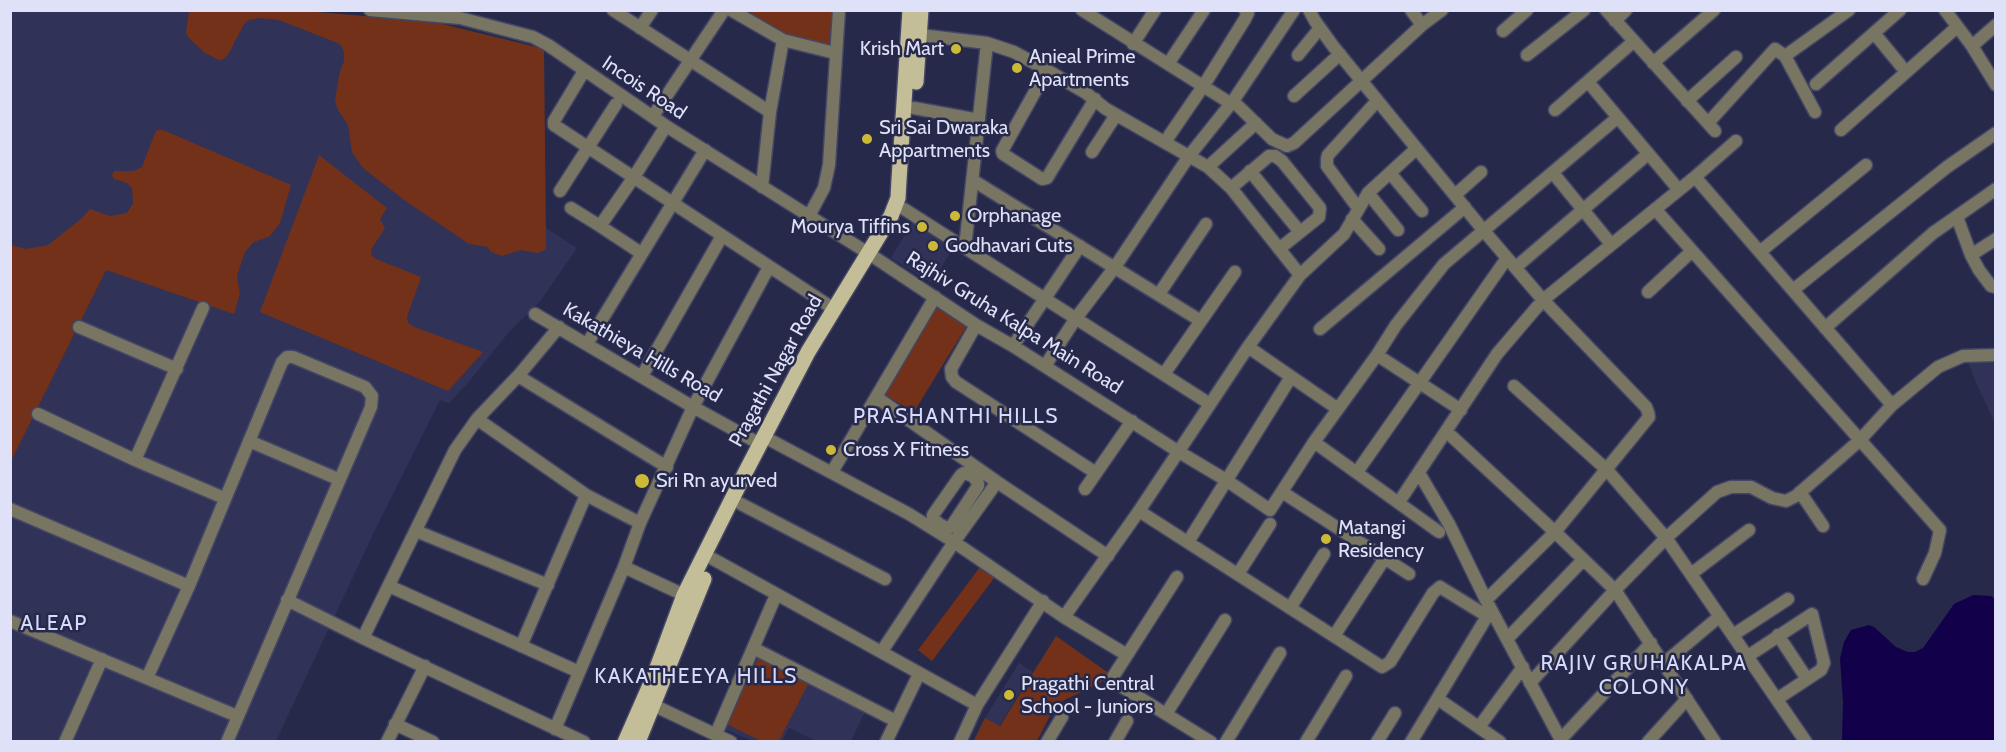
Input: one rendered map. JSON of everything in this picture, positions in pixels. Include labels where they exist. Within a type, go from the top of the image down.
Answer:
[{"type":"main road","name":"Pragathi Nagar Road","points":[[638,741],[697,592],[741,504],[766,442],[808,352],[871,255],[892,234],[904,209],[910,178],[920,35],[911,11]]},
{"type":"main road","name":"Pragathi Nagar Road","points":[[625,741],[654,676],[684,595],[766,442],[817,356],[891,216],[898,198],[911,11]]},
{"type":"street","name":"Incois Road","points":[[370,10],[460,14],[533,37],[666,126],[871,255]]},
{"type":"street","points":[[613,10],[770,112]]},
{"type":"street","points":[[640,28],[652,10]]},
{"type":"street","points":[[653,116],[724,10]]},
{"type":"street","points":[[731,10],[783,40],[836,53]]},
{"type":"street","points":[[808,216],[824,188],[829,165],[838,10]]},
{"type":"street","points":[[1134,44],[1155,10]]},
{"type":"street","points":[[1168,64],[1204,10]]},
{"type":"street","points":[[1169,136],[1204,85],[1248,13],[1245,10]]},
{"type":"street","points":[[1045,366],[1189,156],[1232,102],[1294,10]]},
{"type":"street","points":[[1310,10],[1320,28],[1377,101],[1484,231],[1543,300],[1646,407],[1649,417],[1556,532],[1488,608],[1438,699],[1411,741]]},
{"type":"street","points":[[1412,10],[1422,25]]},
{"type":"street","points":[[1086,12],[1134,44],[1232,102],[1272,139],[1287,146],[1294,143],[1422,25],[1442,10]]},
{"type":"street","points":[[1503,31],[1527,10]]},
{"type":"street","points":[[1527,55],[1584,10]]},
{"type":"street","points":[[1606,10],[1711,127],[1775,49],[1785,56],[1815,112]]},
{"type":"street","points":[[1615,21],[1626,10]]},
{"type":"street","points":[[1653,63],[1714,10]]},
{"type":"street","points":[[1785,56],[1849,10]]},
{"type":"street","points":[[1816,84],[1900,10]]},
{"type":"street","points":[[1945,10],[1994,80]]},
{"type":"street","points":[[1972,46],[1995,25]]},
{"type":"street","points":[[1840,130],[1958,27]]},
{"type":"street","points":[[1298,55],[1320,28]]},
{"type":"street","points":[[1874,33],[1906,72]]},
{"type":"street","points":[[920,35],[987,43],[1014,52],[1095,99],[1116,115],[1208,167],[1231,188],[1300,275]]},
{"type":"street","points":[[762,187],[770,112],[783,40]]},
{"type":"street","points":[[1555,110],[1589,83],[1633,42]]},
{"type":"street","points":[[965,248],[987,43]]},
{"type":"street","points":[[1294,96],[1340,54]]},
{"type":"street","points":[[1687,101],[1736,57]]},
{"type":"street","points":[[1047,70],[1002,151],[1003,154],[1042,179],[1047,178],[1095,99]]},
{"type":"street","points":[[584,71],[554,124],[834,309]]},
{"type":"street","points":[[1589,83],[1679,190]]},
{"type":"street","points":[[1377,101],[1328,154],[1327,166],[1379,249]]},
{"type":"street","points":[[560,191],[616,104]]},
{"type":"street","points":[[914,108],[979,120]]},
{"type":"street","points":[[1092,152],[1116,115]]},
{"type":"street","points":[[1408,574],[1282,492],[1396,325],[1444,264],[1617,118]]},
{"type":"street","points":[[1208,167],[1256,123]]},
{"type":"street","points":[[600,226],[666,126]]},
{"type":"street","points":[[1792,290],[1947,167],[1995,133]]},
{"type":"street","points":[[1399,502],[1497,354],[1543,300],[1737,141]]},
{"type":"street","points":[[1064,617],[1300,275],[1336,244],[1368,193],[1416,149]]},
{"type":"street","points":[[587,344],[705,150]]},
{"type":"street","points":[[1357,472],[1419,382],[1512,262],[1582,210],[1648,154]]},
{"type":"street","points":[[1231,188],[1269,156],[1275,156],[1282,161],[1320,208],[1319,217],[1279,249]]},
{"type":"street","points":[[1761,251],[1866,165]]},
{"type":"street","points":[[1250,171],[1300,232]]},
{"type":"street","points":[[1455,195],[1481,172]]},
{"type":"street","points":[[1390,173],[1422,211]]},
{"type":"street","points":[[1553,173],[1611,244]]},
{"type":"street","points":[[1695,177],[1892,405]]},
{"type":"street","points":[[974,181],[1201,321]]},
{"type":"street","points":[[1825,328],[1933,234],[1995,189]]},
{"type":"street","points":[[1368,193],[1398,230]]},
{"type":"street","points":[[1320,329],[1465,207]]},
{"type":"street","points":[[571,208],[641,253]]},
{"type":"street","points":[[904,209],[1210,404]]},
{"type":"street","points":[[1655,209],[1940,530],[1935,554],[1923,579]]},
{"type":"street","points":[[1957,217],[1971,255],[1991,286],[1995,288]]},
{"type":"street","points":[[1159,294],[1206,224]]},
{"type":"street","points":[[642,376],[722,236]]},
{"type":"street","points":[[1971,255],[1995,239]]},
{"type":"street","points":[[1013,346],[1080,246]]},
{"type":"street","points":[[1648,292],[1692,251]]},
{"type":"street","name":"Rajhiv Gruha Kalpa Main Road","points":[[871,255],[976,325],[1227,480],[1270,510],[1282,492]]},
{"type":"street","points":[[555,729],[624,567],[640,523],[693,407],[769,267]]},
{"type":"street","points":[[1164,374],[1235,272]]},
{"type":"street","points":[[832,472],[935,297]]},
{"type":"street","points":[[135,460],[203,308]]},
{"type":"street","name":"Kakathieya Hills Road","points":[[535,314],[693,407],[832,472],[937,527],[954,542],[1064,617],[1127,655]]},
{"type":"street","points":[[976,325],[951,369],[952,377],[965,388],[1096,472]]},
{"type":"street","points":[[79,327],[177,369]]},
{"type":"street","points":[[363,638],[455,450],[477,419],[518,376],[559,327]]},
{"type":"street","points":[[1248,348],[1338,409]]},
{"type":"street","points":[[1377,355],[1461,410]]},
{"type":"street","points":[[1530,683],[1666,538],[1718,492],[1731,487],[1751,487],[1772,498],[1786,501],[1800,492],[1859,441],[1892,405],[1938,367],[1963,356],[1995,355]]},
{"type":"street","points":[[147,678],[189,586],[281,364],[287,357],[293,357],[370,390],[373,401],[227,741]]},
{"type":"street","points":[[518,376],[667,467]]},
{"type":"street","points":[[1188,542],[1291,377]]},
{"type":"street","points":[[1514,386],[1607,470],[1666,538],[1806,741]]},
{"type":"street","points":[[876,397],[975,473],[997,482],[1108,556]]},
{"type":"street","points":[[38,414],[135,460],[224,498]]},
{"type":"street","points":[[477,419],[586,495],[640,523]]},
{"type":"street","points":[[1085,489],[1132,421]]},
{"type":"street","points":[[1447,432],[1556,532],[1615,590],[1715,741]]},
{"type":"street","points":[[249,441],[339,479]]},
{"type":"street","points":[[1314,442],[1439,532]]},
{"type":"street","points":[[975,473],[978,486],[951,527],[937,527],[933,515],[961,475],[975,473]]},
{"type":"street","points":[[1419,473],[1449,524],[1488,608],[1561,740],[1651,643]]},
{"type":"street","points":[[882,651],[997,482]]},
{"type":"street","points":[[1800,492],[1823,526]]},
{"type":"street","points":[[521,646],[586,495]]},
{"type":"street","points":[[741,504],[885,579]]},
{"type":"street","points":[[10,509],[189,586]]},
{"type":"street","points":[[1139,511],[1382,667],[1390,662],[1437,588],[1440,587],[1488,608]]},
{"type":"street","points":[[1238,574],[1270,524]]},
{"type":"street","points":[[1691,574],[1749,530]]},
{"type":"street","points":[[416,531],[548,585]]},
{"type":"street","points":[[1290,608],[1324,554]]},
{"type":"street","points":[[1334,636],[1384,558]]},
{"type":"street","points":[[713,559],[977,705]]},
{"type":"street","points":[[1507,639],[1583,560]]},
{"type":"street","points":[[624,567],[684,595]]},
{"type":"street","points":[[1177,577],[1112,680],[1211,741]]},
{"type":"street","points":[[388,586],[579,672]]},
{"type":"street","points":[[716,734],[776,594]]},
{"type":"street","points":[[1733,635],[1788,599]]},
{"type":"street","points":[[287,600],[584,741]]},
{"type":"street","points":[[960,741],[977,705],[1043,601]]},
{"type":"street","points":[[1748,656],[1812,614],[1824,663],[1821,670],[1777,699]]},
{"type":"street","points":[[1663,664],[1720,616]]},
{"type":"street","points":[[1166,714],[1225,620]]},
{"type":"street","points":[[11,623],[237,716]]},
{"type":"street","points":[[1778,635],[1807,679]]},
{"type":"street","points":[[753,648],[896,721]]},
{"type":"street","points":[[1226,741],[1280,653]]},
{"type":"street","points":[[65,741],[102,659]]},
{"type":"street","points":[[387,741],[425,666]]},
{"type":"street","points":[[1479,727],[1523,668]]},
{"type":"street","points":[[886,741],[919,674]]},
{"type":"street","points":[[1305,741],[1346,676]]},
{"type":"street","points":[[1438,699],[1500,741]]},
{"type":"street","points":[[1648,741],[1687,699]]},
{"type":"street","points":[[653,705],[731,741]]},
{"type":"street","points":[[1377,741],[1395,713]]},
{"type":"street","points":[[1047,741],[1062,717]]},
{"type":"street","points":[[1115,741],[1127,721]]},
{"type":"street","points":[[395,724],[433,741]]},
{"type":"shaded area","points":[[11,11],[305,11],[434,22],[544,49],[546,228],[577,248],[541,300],[509,332],[467,384],[449,403],[440,400],[375,530],[276,741],[11,741]]},
{"type":"shaded area","points":[[189,11],[305,11],[434,22],[544,49],[546,249],[538,253],[521,250],[502,256],[491,252],[488,247],[469,244],[407,202],[363,168],[352,152],[348,125],[335,101],[339,75],[344,61],[344,52],[340,44],[279,20],[259,18],[249,20],[244,24],[229,53],[224,59],[219,60],[205,53],[188,37],[186,32]]},
{"type":"shaded area","points":[[736,11],[835,11],[830,48],[783,34]]},
{"type":"shaded area","points":[[157,130],[163,130],[291,185],[280,223],[270,236],[254,242],[245,252],[237,276],[240,294],[234,314],[106,270],[11,461],[11,245],[26,249],[48,245],[90,209],[110,216],[127,213],[133,203],[132,188],[127,183],[114,179],[112,175],[114,171],[133,171],[142,167]]},
{"type":"shaded area","points":[[319,155],[387,208],[380,219],[385,228],[372,248],[371,255],[421,277],[407,317],[408,323],[483,352],[448,391],[260,312]]},
{"type":"shaded area","points":[[915,218],[956,243],[932,283],[891,258]]},
{"type":"shaded area","points":[[936,301],[969,322],[914,412],[880,392]]},
{"type":"shaded area","points":[[1995,358],[1995,423],[1967,359]]},
{"type":"shaded area","points":[[983,563],[997,574],[932,661],[918,650]]},
{"type":"shaded area","points":[[1973,595],[1991,596],[1995,599],[1995,741],[1842,741],[1843,702],[1840,658],[1844,642],[1851,630],[1869,625],[1896,647],[1915,652],[1923,648],[1954,604]]},
{"type":"shaded area","points":[[1056,636],[1110,674],[1100,683],[1056,704],[1037,741],[973,742],[985,718],[1000,726]]},
{"type":"shaded area","points":[[756,652],[867,708],[851,741],[816,741],[789,728],[782,741],[753,741],[720,727]]},
{"type":"shaded area","points":[[759,657],[809,682],[779,741],[761,741],[725,723]]},
{"type":"shaded area","name":"Pragathi Central School - Juniors","points":[[1019,663],[1033,672],[999,726],[985,718]]},
{"type":"place","name":"Krish Mart","points":[[956,49]]},
{"type":"place","name":"Anieal Prime Apartments","points":[[1017,68]]},
{"type":"place","name":"Sri Sai Dwaraka Appartments","points":[[867,139]]},
{"type":"place","name":"Orphanage","points":[[955,216]]},
{"type":"place","name":"Mourya Tiffins","points":[[922,227]]},
{"type":"place","name":"Godhavari Cuts","points":[[933,246]]},
{"type":"place","name":"Cross X Fitness","points":[[831,450]]},
{"type":"place","name":"Sri Rn ayurved","points":[[642,481]]},
{"type":"place","name":"Matangi Residency","points":[[1326,539]]},
{"type":"place","name":"Pragathi Central School - Juniors","points":[[1009,695]]},
{"type":"district","name":"PRASHANTHI HILLS","points":[[956,417]]},
{"type":"district","name":"ALEAP","points":[[54,624]]},
{"type":"district","name":"RAJIV GRUHAKALPA COLONY","points":[[1644,676]]},
{"type":"district","name":"KAKATHEEYA HILLS","points":[[696,677]]}]
